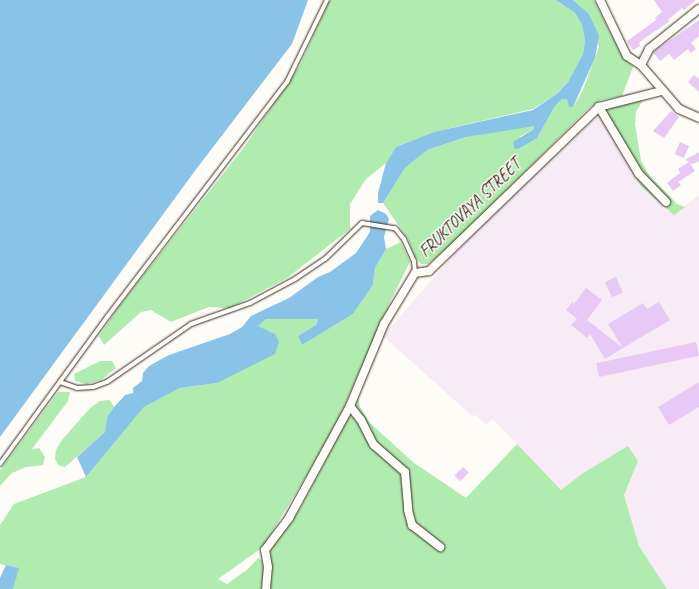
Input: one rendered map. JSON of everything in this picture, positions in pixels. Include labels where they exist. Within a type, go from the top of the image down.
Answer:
[{"type":"street","points":[[600,0],[627,56],[641,65],[679,109],[699,118]]},
{"type":"street","points":[[641,65],[649,49],[699,8]]},
{"type":"street","name":"FRUKTOVAYA STREET","points":[[266,589],[268,567],[265,550],[289,518],[350,406],[384,324],[416,273],[429,271],[599,108],[662,91]]},
{"type":"street","points":[[599,108],[639,174],[666,202]]},
{"type":"street","points":[[350,406],[361,420],[374,444],[405,472],[408,510],[412,525],[440,547]]},
{"type":"lane","points":[[0,464],[286,82],[326,0]]},
{"type":"lane","points":[[60,382],[77,388],[93,387],[107,382],[191,324],[250,303],[295,279],[325,259],[362,223],[395,228],[404,239],[414,261],[416,273]]},
{"type":"shaded area","points":[[600,114],[640,185],[674,214],[699,195],[699,589],[667,589],[639,546],[624,494],[638,461],[628,446],[583,473],[561,490],[493,419],[486,425],[476,415],[472,416],[383,336],[478,227]]},
{"type":"green space","points":[[330,0],[556,0],[575,13],[582,25],[585,41],[583,54],[568,82],[558,93],[533,109],[434,132],[396,147],[386,163],[366,179],[350,204],[350,229],[287,278],[230,308],[209,307],[171,322],[151,310],[141,312],[104,345],[99,336],[117,309],[245,146],[300,65]]},
{"type":"green space","points":[[573,0],[594,0],[621,54],[633,67],[622,96],[601,100],[590,107],[449,247],[428,264],[421,264],[415,257],[408,239],[383,203],[405,168],[427,150],[466,137],[534,125],[534,129],[519,137],[537,138],[555,106],[562,99],[567,99],[573,107],[583,90],[599,47],[589,14]]},
{"type":"green space","points":[[643,100],[636,112],[635,124],[641,161],[649,175],[677,204],[685,207],[674,215],[640,185],[600,114],[611,107]]},
{"type":"green space","points":[[401,242],[410,262],[391,300],[334,430],[263,547],[218,579],[227,584],[248,569],[258,558],[262,560],[265,574],[263,589],[13,589],[18,568],[0,564],[0,525],[14,504],[86,477],[144,407],[180,388],[217,383],[275,334],[257,326],[266,319],[318,319],[316,325],[298,336],[302,345],[353,314],[373,285],[375,268],[386,249]]},
{"type":"green space","points":[[100,361],[112,361],[116,368],[101,380],[87,384],[75,381],[74,374]]},
{"type":"green space","points":[[58,392],[70,392],[68,401],[32,449],[39,448],[45,457],[43,465],[26,467],[12,473],[0,486],[0,470]]},
{"type":"green space","points":[[358,396],[360,407],[370,423],[414,463],[466,498],[517,444],[561,490],[583,473],[628,446],[638,461],[624,495],[639,546],[667,589],[270,589],[271,547],[300,509],[349,416],[355,418],[372,448],[402,474],[405,513],[408,524],[414,532],[407,469],[376,444],[356,406]]},
{"type":"green space","points":[[110,400],[114,407],[107,417],[105,432],[65,467],[58,465],[55,459],[56,450],[62,440],[90,408],[100,401]]},
{"type":"water","points":[[0,0],[308,0],[292,44],[197,168],[0,437]]},
{"type":"water","points":[[556,0],[573,0],[589,14],[599,36],[595,58],[573,107],[569,107],[567,99],[562,99],[555,106],[537,138],[518,149],[514,148],[513,142],[534,129],[534,126],[466,137],[427,150],[405,168],[383,203],[378,203],[378,193],[386,163],[396,147],[434,132],[533,110],[558,93],[568,82],[583,54],[585,41],[582,25],[575,13]]},
{"type":"water","points":[[378,210],[386,214],[389,219],[384,237],[386,249],[375,268],[373,285],[353,314],[302,345],[298,336],[316,325],[318,319],[266,319],[258,326],[275,334],[279,342],[275,354],[217,383],[180,388],[144,407],[86,477],[77,457],[105,432],[107,417],[125,395],[133,393],[133,388],[142,381],[143,373],[149,366],[169,355],[230,334],[242,327],[251,316],[289,298],[318,277],[330,272],[356,253],[370,232],[370,216]]},
{"type":"water","points":[[6,565],[19,568],[13,589],[0,589],[0,578]]},
{"type":"building","points":[[654,0],[696,0],[684,10],[682,8],[668,20],[670,21],[645,38],[639,43],[640,46],[633,50],[627,41],[656,20],[655,18],[662,12]]},
{"type":"building","points":[[699,20],[699,36],[691,43],[696,49],[691,53],[688,49],[674,60],[669,54],[660,61],[653,52]]},
{"type":"building","points":[[694,75],[699,79],[699,92],[688,82]]},
{"type":"building","points":[[671,111],[679,117],[664,138],[653,131]]},
{"type":"building","points":[[680,142],[689,146],[684,158],[675,154]]},
{"type":"building","points":[[699,152],[699,161],[693,164],[690,163],[695,171],[678,182],[681,185],[673,191],[667,183],[680,173],[678,169],[689,162],[685,160]]},
{"type":"building","points":[[616,277],[623,293],[612,297],[605,282]]},
{"type":"building","points":[[586,288],[602,300],[587,320],[623,348],[605,359],[590,334],[587,338],[571,325],[577,319],[566,310],[572,302],[574,304]]},
{"type":"building","points":[[659,302],[670,320],[623,348],[608,324],[643,303],[647,309]]},
{"type":"building","points":[[696,342],[699,356],[599,377],[596,363]]},
{"type":"building","points":[[699,382],[699,407],[669,425],[658,407]]},
{"type":"building","points":[[463,467],[469,473],[460,481],[455,475]]}]
